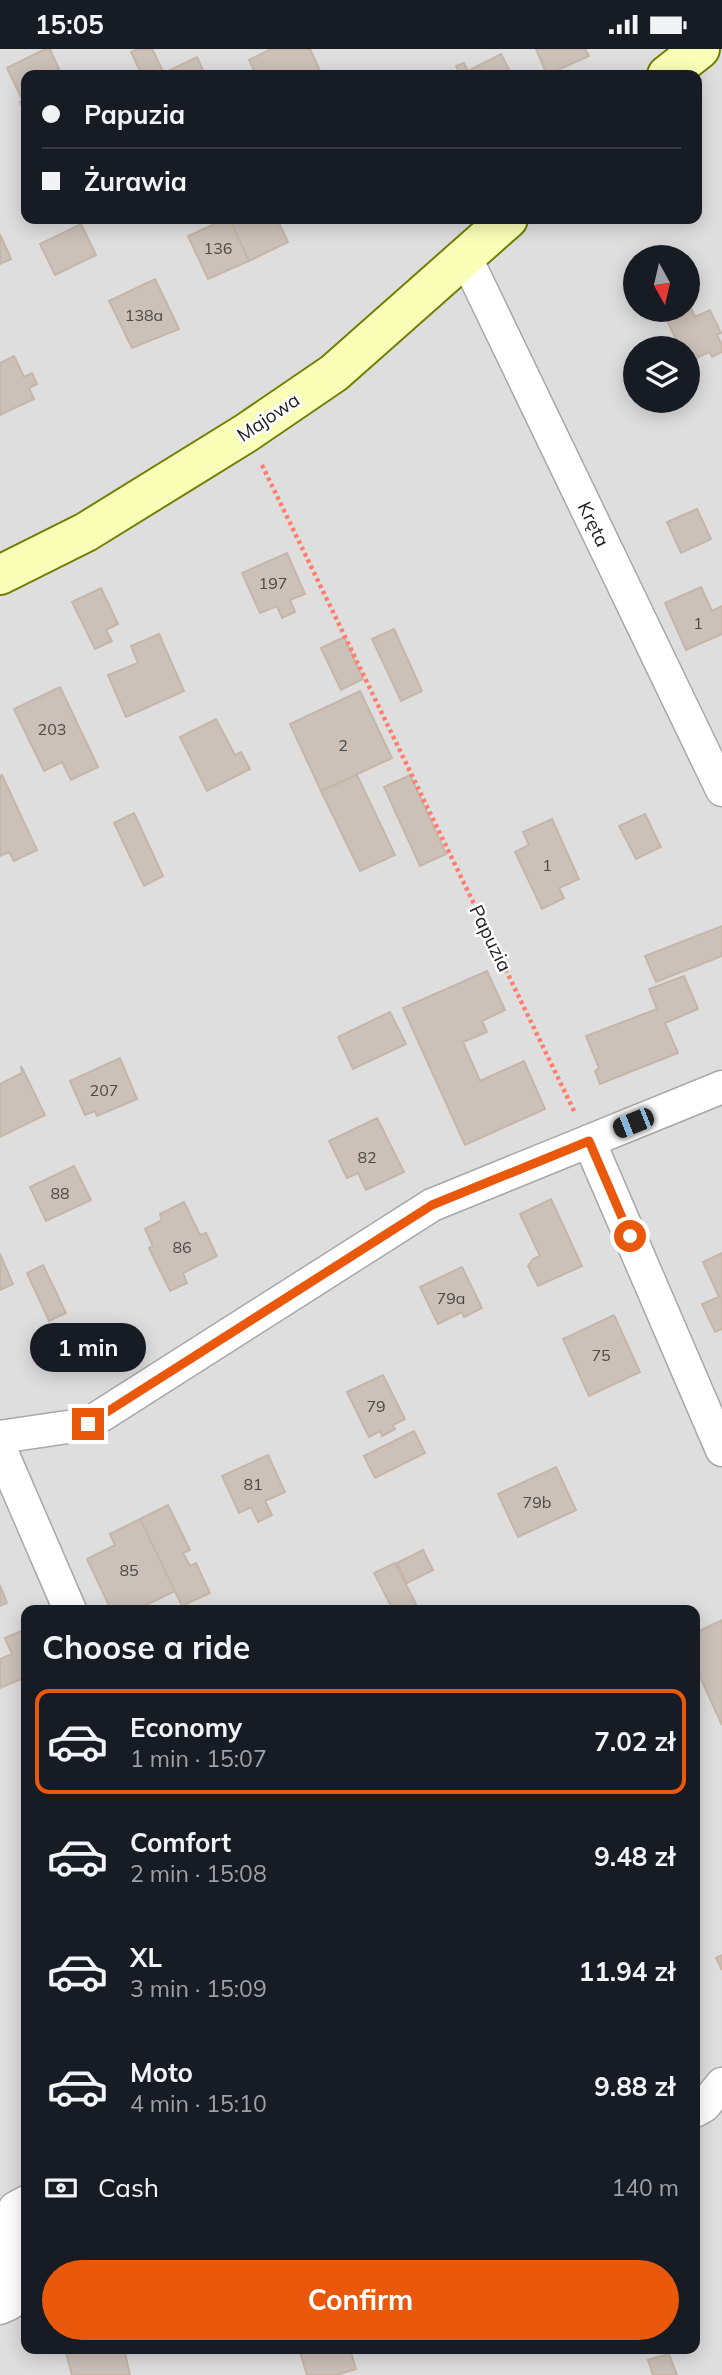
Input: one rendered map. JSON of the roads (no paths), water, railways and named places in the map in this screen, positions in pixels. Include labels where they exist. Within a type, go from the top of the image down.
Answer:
[{"type":"street","points":[[673,70],[700,49]]},
{"type":"street","name":"Majowa","points":[[0,575],[86,532],[246,433],[334,373],[503,224]]},
{"type":"street","name":"Kręta","points":[[466,258],[722,790]]},
{"type":"street","points":[[0,1437],[88,1424],[432,1205],[722,1087]]},
{"type":"street","points":[[589,1141],[722,1450]]},
{"type":"street","points":[[0,1448],[68,1605]]},
{"type":"street","points":[[700,2108],[722,2084]]},
{"type":"street","points":[[0,2308],[9,2304],[15,2208],[21,2205]]}]
